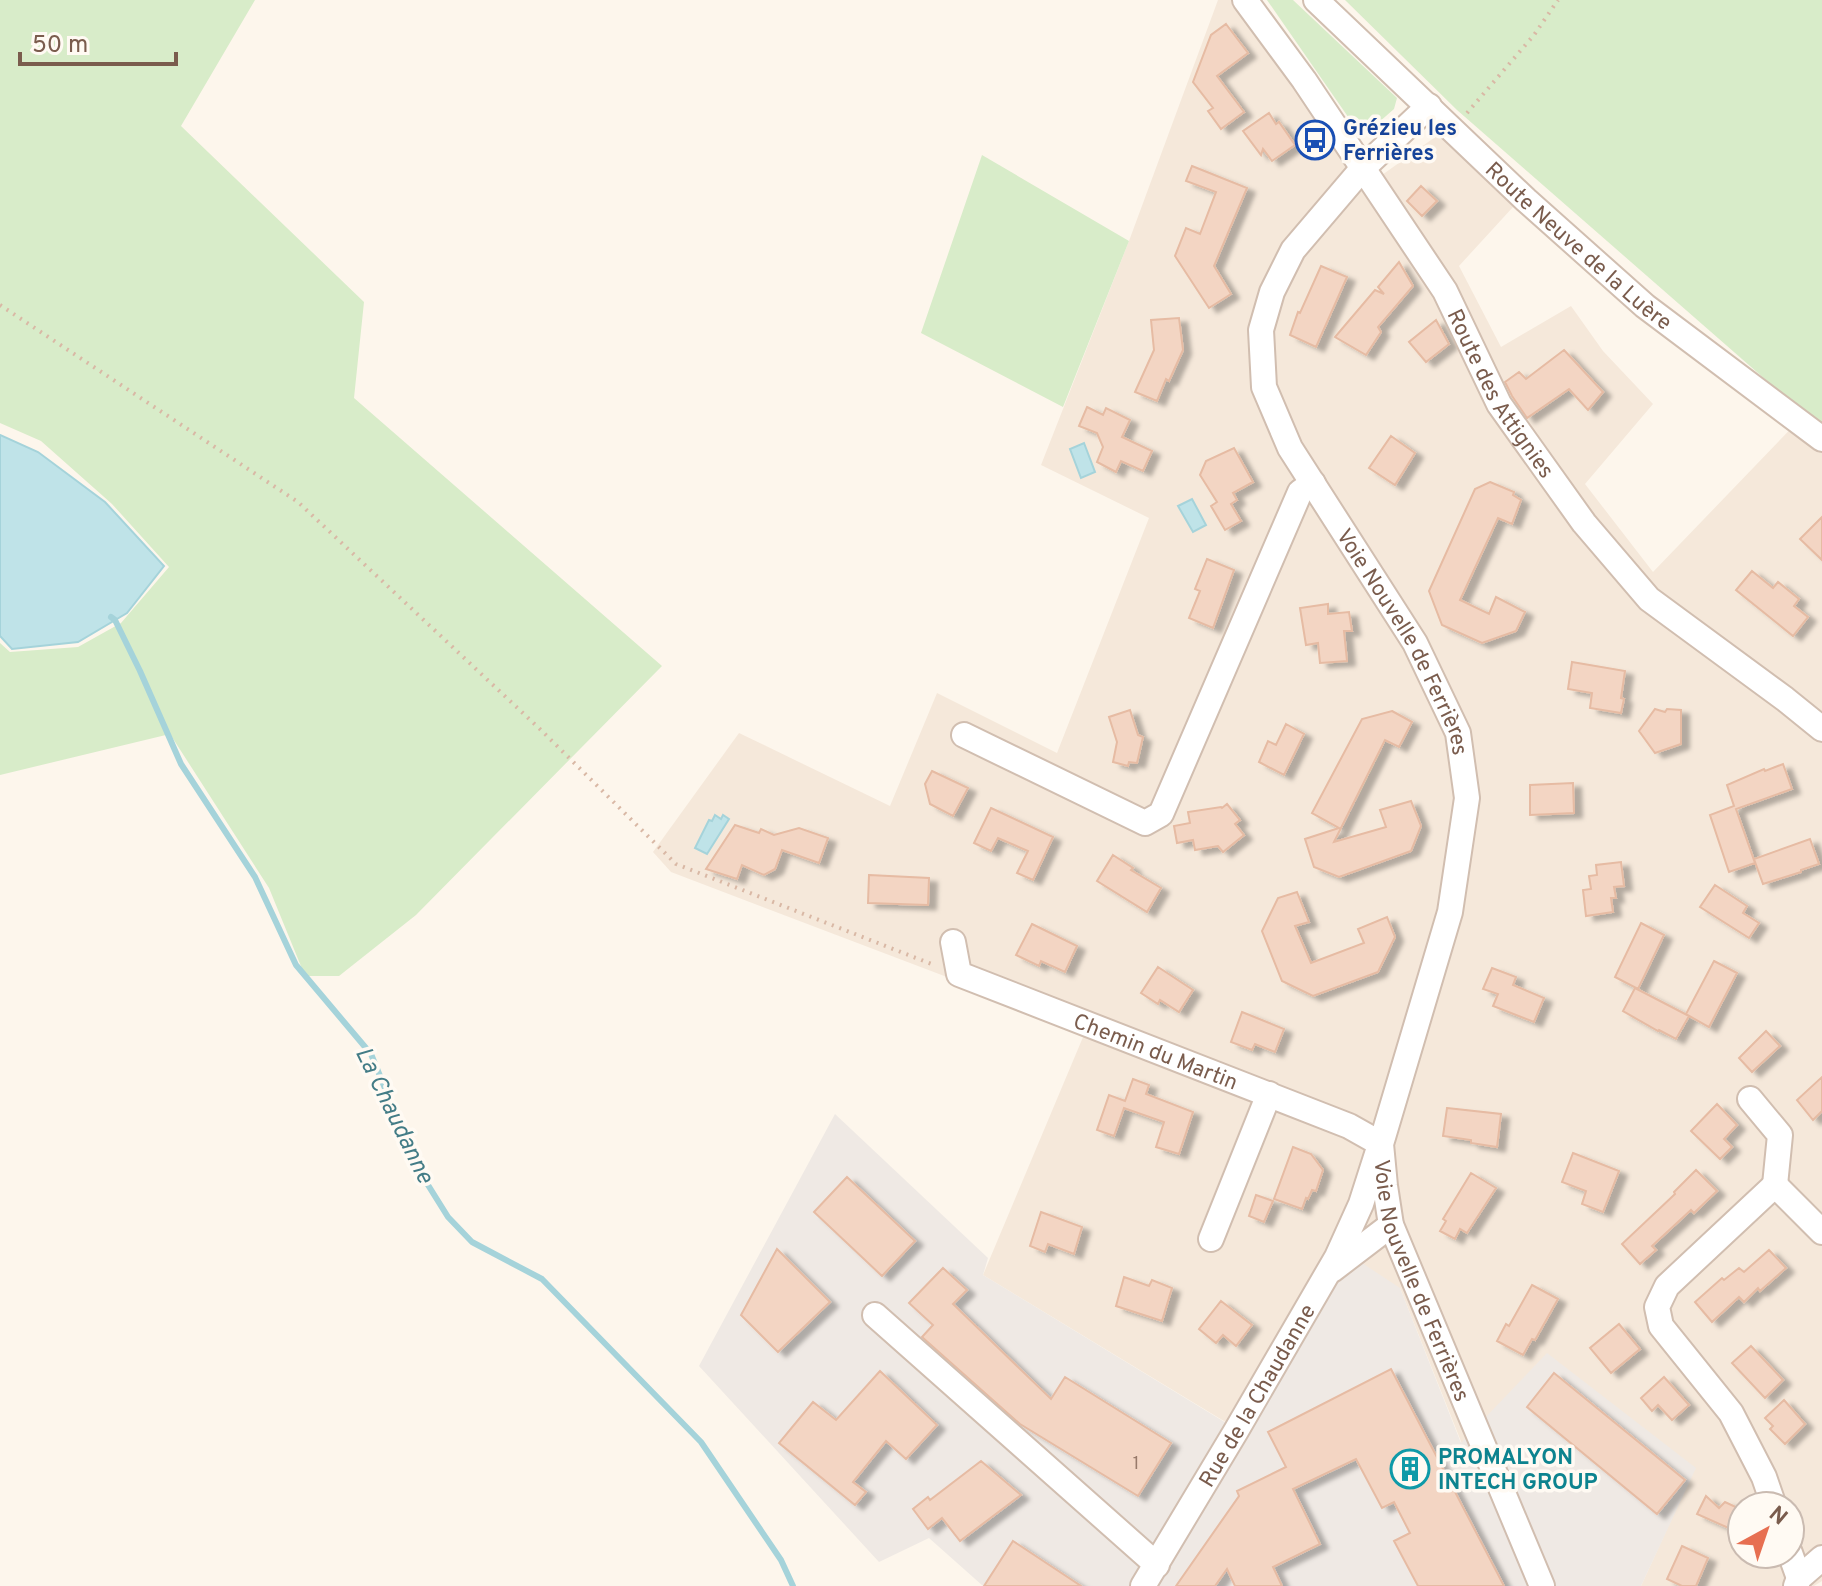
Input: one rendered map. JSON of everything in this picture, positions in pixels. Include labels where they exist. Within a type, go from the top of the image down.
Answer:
[{"type":"street","name":"Route des Attignies","points":[[1245,0],[1304,80],[1445,291],[1499,404],[1584,523],[1649,599],[1822,729]]},
{"type":"street","name":"Route Neuve de la Luère","points":[[1316,0],[1526,200],[1645,306],[1822,439]]},
{"type":"street","name":"Voie Nouvelle de Ferrières","points":[[1429,106],[1362,169],[1293,250],[1272,292],[1261,330],[1264,387],[1290,448],[1415,643],[1458,733],[1467,798],[1450,912],[1381,1144],[1385,1186],[1391,1225],[1542,1586]]},
{"type":"street","points":[[964,735],[1145,823],[1161,814],[1300,492],[1313,483]]},
{"type":"street","points":[[953,942],[959,974]]},
{"type":"street","name":"Chemin du Martin","points":[[959,974],[1349,1126],[1381,1144]]},
{"type":"street","points":[[1211,1239],[1269,1094]]},
{"type":"street","points":[[1750,1099],[1780,1135],[1775,1185],[1667,1286],[1657,1307],[1661,1326],[1731,1413],[1768,1490]]},
{"type":"street","points":[[1326,1274],[1361,1204],[1381,1144]]},
{"type":"street","points":[[1775,1185],[1822,1232]]},
{"type":"street","name":"Rue de la Chaudanne","points":[[1143,1586],[1326,1274],[1391,1225]]},
{"type":"street","points":[[875,1315],[1157,1565]]},
{"type":"street","points":[[1797,1582],[1822,1558]]},
{"type":"path","points":[[1452,130],[1534,35],[1558,0]]},
{"type":"path","points":[[0,305],[298,502],[542,731],[676,864],[959,974]]},
{"type":"shaded area","points":[[1218,0],[1256,0],[1382,175],[1438,135],[1513,207],[1459,266],[1501,347],[1571,306],[1603,351],[1653,404],[1585,484],[1653,572],[1805,414],[1822,425],[1822,1581],[1814,1586],[1641,1586],[1695,1468],[1462,1444],[1400,1288],[1242,1432],[983,1275],[1086,1030],[671,872],[653,852],[739,733],[890,806],[937,693],[1057,753],[1149,518],[1041,465],[1129,241]]},
{"type":"shaded area","points":[[835,1114],[988,1258],[983,1275],[1241,1432],[1336,1277],[1362,1263],[1400,1288],[1461,1443],[1547,1353],[1696,1468],[1641,1586],[983,1586],[929,1538],[879,1562],[699,1366]]},
{"type":"green space","points":[[0,0],[255,0],[181,126],[364,302],[354,398],[662,666],[416,915],[339,976],[305,976],[269,888],[170,734],[0,775],[0,643],[10,652],[78,647],[121,623],[169,567],[112,504],[41,441],[0,423]]},
{"type":"green space","points":[[1267,0],[1293,0],[1397,98],[1394,109],[1362,137]]},
{"type":"green space","points":[[1345,0],[1822,0],[1822,425],[1805,414],[1457,110]]},
{"type":"green space","points":[[982,155],[1129,241],[1063,407],[921,333]]},
{"type":"water","points":[[0,435],[38,452],[105,502],[164,566],[127,613],[78,642],[12,649],[0,636]]},
{"type":"water","points":[[1084,443],[1095,472],[1081,478],[1070,449]]},
{"type":"water","points":[[1192,499],[1206,525],[1193,532],[1178,506]]},
{"type":"water","points":[[715,815],[729,819],[707,854],[695,848],[709,820],[712,821]]},
{"type":"building","points":[[1226,24],[1248,53],[1217,76],[1244,112],[1221,129],[1208,111],[1213,108],[1193,82],[1211,35]]},
{"type":"building","points":[[1269,113],[1295,145],[1272,161],[1263,149],[1261,155],[1243,131]]},
{"type":"building","points":[[1192,166],[1247,188],[1214,266],[1231,294],[1209,308],[1175,256],[1186,228],[1200,234],[1216,192],[1186,181]]},
{"type":"building","points":[[1421,186],[1437,201],[1422,216],[1407,201]]},
{"type":"building","points":[[1399,262],[1413,286],[1378,327],[1381,332],[1366,355],[1335,337],[1375,290],[1384,294],[1378,287]]},
{"type":"building","points":[[1321,266],[1347,277],[1316,347],[1290,335]]},
{"type":"building","points":[[1179,318],[1183,350],[1169,381],[1166,379],[1157,401],[1135,392],[1154,350],[1151,320]]},
{"type":"building","points":[[1436,320],[1449,344],[1426,362],[1409,342]]},
{"type":"building","points":[[1564,350],[1603,392],[1588,410],[1569,389],[1527,418],[1505,382],[1519,372],[1526,379]]},
{"type":"building","points":[[1087,407],[1103,415],[1106,408],[1130,420],[1122,437],[1152,451],[1143,471],[1121,461],[1116,472],[1097,462],[1103,447],[1097,433],[1079,426]]},
{"type":"building","points":[[1391,436],[1415,453],[1395,485],[1369,468]]},
{"type":"building","points":[[1234,448],[1253,482],[1233,493],[1237,500],[1231,504],[1241,521],[1225,530],[1211,506],[1217,502],[1200,475],[1206,461]]},
{"type":"building","points":[[1490,482],[1514,492],[1513,495],[1521,500],[1512,524],[1498,518],[1460,600],[1489,614],[1496,597],[1525,612],[1516,631],[1482,643],[1442,625],[1429,591],[1475,489]]},
{"type":"building","points":[[1822,517],[1822,560],[1800,539]]},
{"type":"building","points":[[1207,559],[1234,570],[1213,628],[1189,618],[1200,591],[1195,589]]},
{"type":"building","points":[[1752,571],[1773,588],[1778,582],[1799,599],[1794,606],[1808,617],[1793,636],[1736,590]]},
{"type":"building","points":[[1328,604],[1328,614],[1349,612],[1352,631],[1344,631],[1347,661],[1320,663],[1318,643],[1306,645],[1300,608]]},
{"type":"building","points":[[1572,662],[1625,671],[1621,713],[1590,708],[1592,693],[1568,689]]},
{"type":"building","points":[[1655,709],[1665,712],[1667,709],[1681,710],[1681,744],[1655,753],[1639,731]]},
{"type":"building","points":[[1130,710],[1138,735],[1143,737],[1137,763],[1129,762],[1128,766],[1113,762],[1117,742],[1109,717]]},
{"type":"building","points":[[1392,711],[1412,722],[1399,747],[1385,740],[1334,842],[1386,827],[1380,810],[1411,801],[1421,826],[1411,851],[1339,877],[1314,867],[1305,839],[1339,828],[1312,813],[1362,719]]},
{"type":"building","points":[[1286,724],[1304,734],[1284,775],[1259,762],[1268,741],[1276,745]]},
{"type":"building","points":[[1783,764],[1792,789],[1736,809],[1755,863],[1729,872],[1710,815],[1734,806],[1727,785]]},
{"type":"building","points":[[932,771],[968,788],[953,816],[930,804],[925,784]]},
{"type":"building","points":[[1573,783],[1574,813],[1530,815],[1530,785]]},
{"type":"building","points":[[1227,804],[1240,820],[1235,824],[1244,835],[1223,852],[1218,846],[1195,850],[1193,840],[1177,843],[1174,826],[1190,823],[1188,812],[1222,808]]},
{"type":"building","points":[[991,808],[1053,837],[1033,880],[1017,873],[1028,851],[998,838],[991,851],[974,843]]},
{"type":"building","points":[[735,825],[759,833],[761,829],[774,835],[799,828],[828,838],[819,863],[782,850],[775,869],[764,875],[742,865],[737,879],[706,869]]},
{"type":"building","points":[[1810,839],[1819,864],[1763,884],[1754,859]]},
{"type":"building","points":[[1113,855],[1161,888],[1147,912],[1097,881]]},
{"type":"building","points":[[1621,862],[1624,886],[1614,887],[1616,898],[1611,898],[1613,912],[1586,916],[1583,890],[1591,889],[1589,876],[1597,875],[1596,865]]},
{"type":"building","points":[[869,875],[929,878],[928,905],[868,903]]},
{"type":"building","points":[[1715,885],[1747,906],[1743,913],[1759,923],[1749,938],[1700,907]]},
{"type":"building","points":[[1297,892],[1309,922],[1295,926],[1311,963],[1364,943],[1358,929],[1387,917],[1395,937],[1378,972],[1313,996],[1282,981],[1262,931],[1278,898]]},
{"type":"building","points":[[1641,923],[1664,935],[1638,989],[1615,977]]},
{"type":"building","points":[[1032,924],[1077,946],[1065,972],[1041,961],[1039,966],[1016,955]]},
{"type":"building","points":[[1714,961],[1737,973],[1709,1027],[1686,1014]]},
{"type":"building","points":[[1158,967],[1193,990],[1179,1012],[1141,993]]},
{"type":"building","points":[[1492,968],[1516,977],[1513,985],[1544,998],[1534,1022],[1493,1006],[1498,994],[1483,989]]},
{"type":"building","points":[[1635,988],[1689,1016],[1676,1039],[1623,1011]]},
{"type":"building","points":[[1242,1012],[1284,1029],[1275,1052],[1255,1044],[1252,1050],[1231,1042]]},
{"type":"building","points":[[1766,1031],[1780,1046],[1752,1072],[1739,1058]]},
{"type":"building","points":[[1822,1077],[1822,1111],[1813,1120],[1797,1100]]},
{"type":"building","points":[[1133,1079],[1149,1085],[1146,1094],[1193,1112],[1179,1154],[1156,1147],[1164,1122],[1124,1108],[1114,1136],[1097,1130],[1109,1095],[1125,1101]]},
{"type":"building","points":[[1717,1104],[1737,1125],[1724,1139],[1732,1147],[1720,1159],[1691,1131]]},
{"type":"building","points":[[1447,1108],[1501,1114],[1497,1147],[1443,1136]]},
{"type":"building","points":[[1293,1147],[1311,1154],[1323,1170],[1316,1191],[1312,1190],[1302,1209],[1274,1199]]},
{"type":"building","points":[[1573,1153],[1619,1171],[1603,1212],[1582,1204],[1586,1191],[1562,1182]]},
{"type":"building","points":[[1696,1170],[1717,1191],[1652,1246],[1656,1250],[1640,1264],[1622,1244]]},
{"type":"building","points":[[1471,1173],[1496,1188],[1467,1233],[1460,1229],[1455,1239],[1440,1231],[1446,1221],[1443,1219]]},
{"type":"building","points":[[847,1177],[915,1241],[882,1276],[814,1212]]},
{"type":"building","points":[[1256,1195],[1273,1201],[1264,1222],[1249,1216]]},
{"type":"building","points":[[1041,1212],[1082,1227],[1074,1254],[1048,1244],[1045,1252],[1030,1246]]},
{"type":"building","points":[[777,1249],[830,1302],[778,1352],[741,1315]]},
{"type":"building","points":[[1769,1250],[1786,1268],[1744,1302],[1739,1297],[1712,1322],[1695,1302],[1722,1278],[1724,1280],[1739,1268],[1744,1272]]},
{"type":"building","points":[[943,1268],[967,1290],[953,1304],[1051,1399],[1065,1377],[1171,1443],[1138,1496],[1020,1424],[922,1337],[933,1325],[909,1303]]},
{"type":"building","points":[[1124,1277],[1149,1286],[1152,1280],[1172,1288],[1162,1321],[1116,1306]]},
{"type":"building","points":[[1532,1285],[1558,1299],[1523,1355],[1497,1341]]},
{"type":"building","points":[[1221,1301],[1252,1325],[1236,1346],[1223,1335],[1216,1343],[1199,1329]]},
{"type":"building","points":[[1619,1324],[1640,1349],[1611,1373],[1590,1348]]},
{"type":"building","points":[[1751,1346],[1783,1380],[1765,1398],[1732,1363]]},
{"type":"building","points":[[1391,1369],[1504,1586],[1418,1586],[1394,1541],[1410,1533],[1394,1502],[1382,1508],[1356,1459],[1293,1489],[1320,1544],[1273,1567],[1282,1586],[1235,1586],[1227,1569],[1215,1586],[1176,1586],[1239,1496],[1237,1491],[1286,1467],[1268,1432]]},
{"type":"building","points":[[880,1371],[937,1425],[906,1459],[886,1441],[853,1482],[866,1492],[855,1505],[779,1443],[813,1402],[836,1420]]},
{"type":"building","points":[[1554,1373],[1685,1480],[1657,1514],[1527,1407]]},
{"type":"building","points":[[1664,1377],[1689,1405],[1672,1420],[1658,1405],[1652,1411],[1641,1398]]},
{"type":"building","points":[[1784,1400],[1805,1424],[1785,1444],[1770,1429],[1773,1426],[1765,1418]]},
{"type":"building","points":[[981,1461],[1021,1495],[960,1541],[942,1518],[928,1529],[913,1509],[928,1497],[930,1500]]},
{"type":"building","points":[[1706,1496],[1719,1508],[1725,1502],[1726,1527],[1697,1514]]},
{"type":"building","points":[[1013,1541],[1081,1586],[984,1586]]},
{"type":"building","points":[[1682,1546],[1708,1558],[1696,1586],[1682,1586],[1667,1579]]},
{"type":"waterway","name":"La Chaudanne","points":[[111,617],[140,671],[181,764],[255,877],[296,965],[371,1054],[418,1169],[448,1217],[472,1242],[542,1279],[701,1442],[781,1560],[793,1586]]},
{"type":"place","name":"Grézieu les Ferrières","points":[[1315,140]]},
{"type":"place","name":"PROMALYON INTECH GROUP","points":[[1410,1469]]}]
